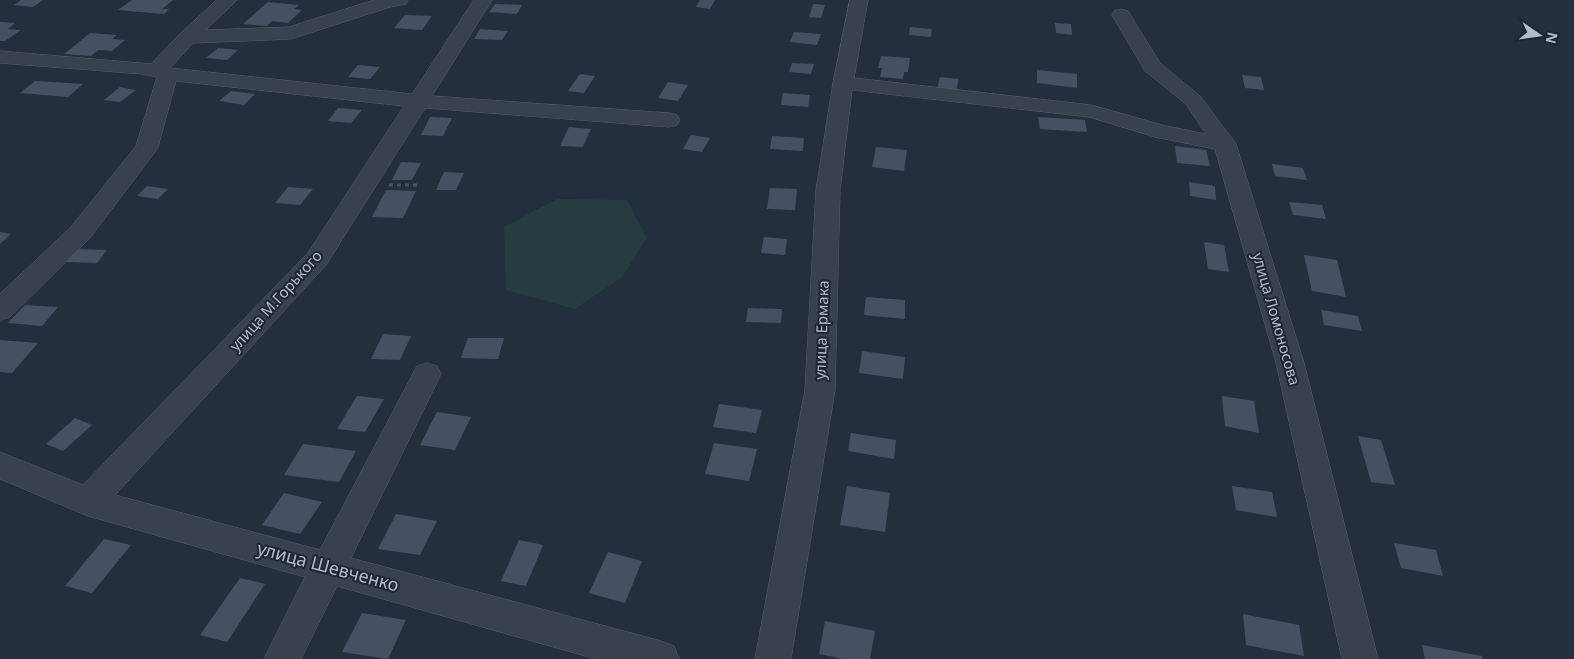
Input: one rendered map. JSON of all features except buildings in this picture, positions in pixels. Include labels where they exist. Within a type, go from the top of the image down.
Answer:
[{"type":"street","points":[[0,310],[80,233],[147,147],[162,73],[188,37],[228,0]]},
{"type":"street","points":[[188,37],[291,33],[387,2],[399,0]]},
{"type":"street","name":"улица М.Горького","points":[[88,502],[316,260],[483,0]]},
{"type":"street","name":"улица Ермака","points":[[773,659],[820,390],[828,190],[843,83],[859,0]]},
{"type":"street","name":"улица Ломоносова","points":[[1121,15],[1152,67],[1193,100],[1225,144],[1290,363],[1360,659]]},
{"type":"street","points":[[0,57],[144,68],[162,73],[417,101],[669,120]]},
{"type":"street","points":[[843,83],[1091,111],[1163,132],[1225,144]]},
{"type":"street","points":[[282,659],[427,374]]},
{"type":"street","name":"улица Шевченко","points":[[0,464],[88,502],[661,659]]},
{"type":"green space","points":[[557,199],[627,200],[647,238],[622,277],[575,309],[506,290],[504,227]]}]
